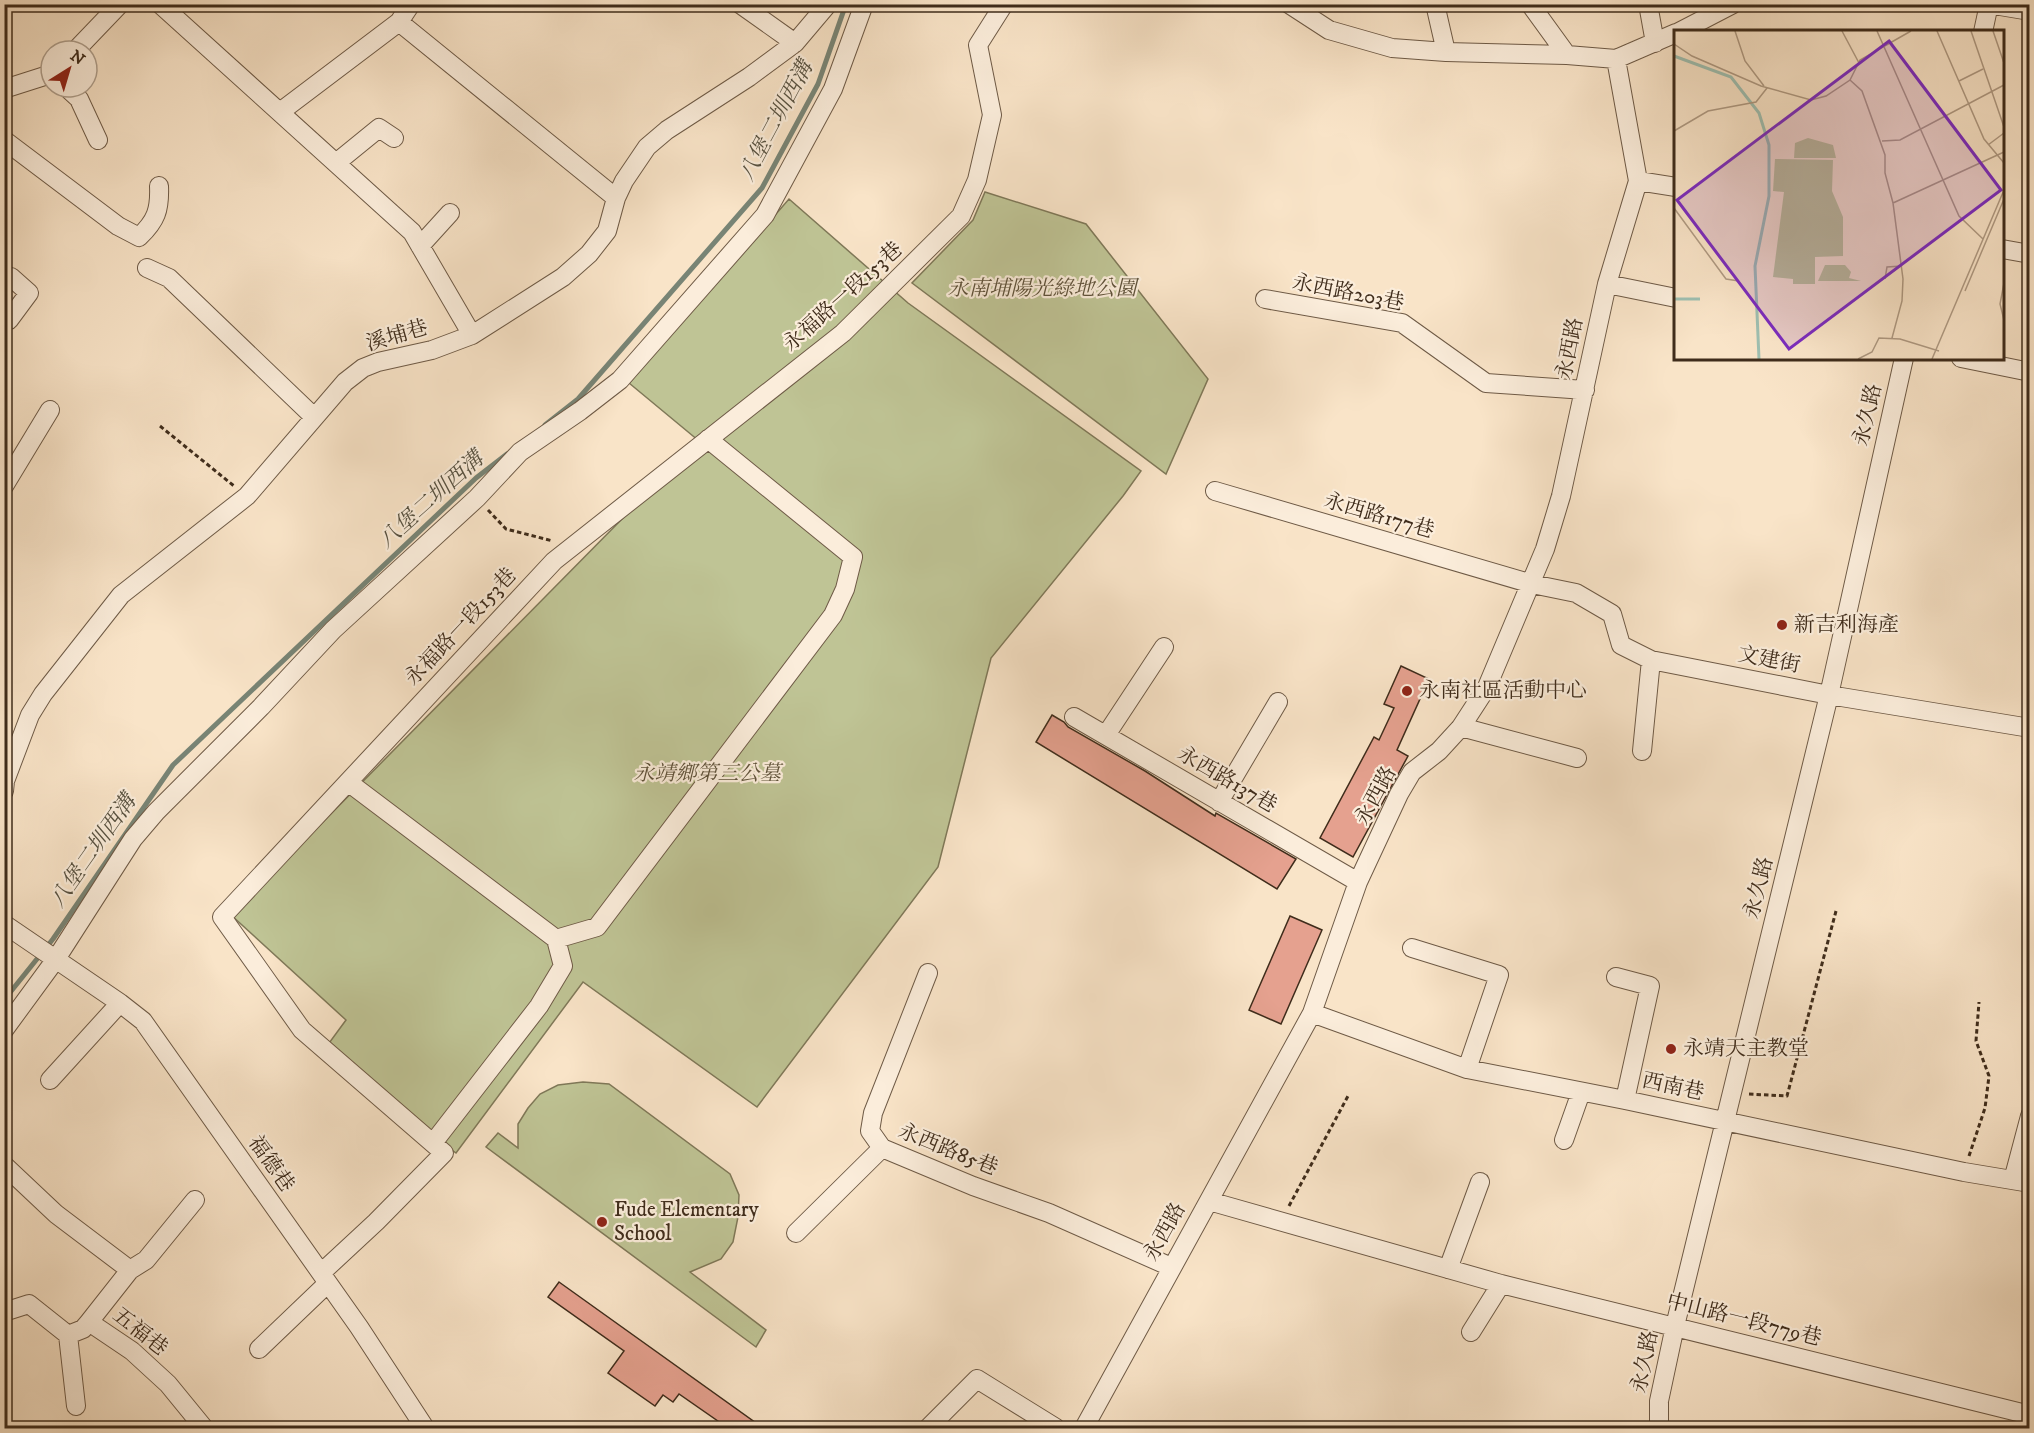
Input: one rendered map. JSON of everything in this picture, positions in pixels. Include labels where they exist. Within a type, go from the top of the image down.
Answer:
[{"type":"street","points":[[86,39],[120,4]]},
{"type":"street","points":[[160,4],[412,232],[472,335]]},
{"type":"street","points":[[280,112],[399,22],[411,4]]},
{"type":"street","points":[[740,4],[795,44]]},
{"type":"street","name":"溪埔巷","points":[[4,791],[5,781],[30,716],[43,694],[121,595],[247,496],[345,382],[363,368],[378,362],[432,351],[472,335],[563,277],[589,254],[607,231],[616,198],[624,181],[647,147],[667,130],[795,44],[828,4]]},
{"type":"street","points":[[4,1030],[49,954],[133,839],[156,812],[261,707],[333,630],[477,498],[520,452],[620,380],[765,215],[832,89],[864,4]]},
{"type":"street","name":"永福路一段153巷","points":[[433,1143],[302,1030],[222,917],[554,561],[843,333],[962,216],[977,180],[992,115],[978,45],[1004,4]]},
{"type":"street","points":[[1289,4],[1329,30],[1392,48],[1616,59],[1674,34]]},
{"type":"street","points":[[1435,4],[1446,52]]},
{"type":"street","points":[[1530,4],[1567,55]]},
{"type":"street","points":[[1648,4],[1655,43]]},
{"type":"street","points":[[1681,30],[1733,4]]},
{"type":"street","points":[[1983,30],[1989,5],[2030,11]]},
{"type":"street","points":[[399,22],[616,198]]},
{"type":"street","name":"永西路","points":[[1084,1428],[1312,1013],[1358,882],[1399,794],[1412,772],[1439,751],[1461,727],[1487,687],[1532,584],[1561,496],[1606,284],[1638,181],[1616,59]]},
{"type":"street","points":[[4,89],[39,78]]},
{"type":"street","points":[[79,99],[98,140]]},
{"type":"street","points":[[336,163],[379,128],[394,138]]},
{"type":"street","points":[[4,140],[118,226],[139,237],[152,225],[160,203],[159,186]]},
{"type":"street","points":[[1638,181],[1674,187]]},
{"type":"street","points":[[420,246],[450,213]]},
{"type":"street","points":[[2004,249],[2030,254]]},
{"type":"street","points":[[147,268],[169,278],[314,417]]},
{"type":"street","points":[[4,316],[9,320],[29,293],[11,277]]},
{"type":"street","points":[[1606,284],[1674,298]]},
{"type":"street","name":"永西路203巷","points":[[1265,299],[1402,323],[1486,383],[1585,390]]},
{"type":"street","name":"永久路","points":[[1659,1428],[1659,1401],[1675,1326],[1829,695],[1904,360]]},
{"type":"street","points":[[1971,360],[2030,372]]},
{"type":"street","points":[[4,486],[50,410]]},
{"type":"street","points":[[556,939],[597,927],[833,615],[845,589],[852,557],[708,439]]},
{"type":"street","name":"永西路177巷","points":[[1215,491],[1532,584]]},
{"type":"street","name":"文建街","points":[[1532,584],[1576,593],[1612,614],[1621,645],[1651,660],[1829,695],[2030,728]]},
{"type":"street","points":[[1106,735],[1164,647]]},
{"type":"street","points":[[1641,750],[1651,660]]},
{"type":"street","points":[[1219,801],[1278,702]]},
{"type":"street","name":"永西路137巷","points":[[1074,717],[1358,882]]},
{"type":"street","points":[[1461,727],[1577,758]]},
{"type":"street","points":[[259,1349],[376,1222],[444,1153],[433,1143],[538,1006],[563,966],[556,939],[348,782]]},
{"type":"street","name":"福德巷","points":[[4,924],[143,1021],[359,1327],[425,1428]]},
{"type":"street","points":[[1412,948],[1499,975],[1467,1069]]},
{"type":"street","name":"永西路85巷","points":[[927,973],[873,1113],[870,1131],[882,1148],[974,1186],[1049,1213],[1171,1267]]},
{"type":"street","points":[[1616,977],[1650,986],[1625,1100]]},
{"type":"street","points":[[50,1080],[120,1003]]},
{"type":"street","name":"西南巷","points":[[1312,1013],[1467,1069],[2021,1182]]},
{"type":"street","points":[[1564,1140],[1581,1092]]},
{"type":"street","points":[[2021,1182],[2030,1116]]},
{"type":"street","points":[[796,1233],[882,1148]]},
{"type":"street","points":[[4,1165],[56,1214],[130,1270]]},
{"type":"street","points":[[1448,1269],[1480,1182]]},
{"type":"street","points":[[89,1322],[130,1270],[146,1260],[195,1200]]},
{"type":"street","name":"中山路一段779巷","points":[[1209,1201],[1501,1284],[2030,1415]]},
{"type":"street","points":[[1472,1332],[1501,1284]]},
{"type":"street","points":[[4,1312],[29,1304],[68,1335],[76,1406]]},
{"type":"street","name":"五福巷","points":[[68,1335],[83,1329],[89,1322],[132,1351],[168,1384],[204,1428]]},
{"type":"street","points":[[928,1428],[977,1380],[1056,1428]]},
{"type":"path","points":[[160,426],[247,496]]},
{"type":"path","points":[[477,498],[506,528],[573,546]]},
{"type":"path","points":[[1732,1093],[1787,1096],[1836,911]]},
{"type":"path","points":[[1964,1172],[1985,1108],[1989,1076],[1976,1041],[1979,1002]]},
{"type":"path","points":[[1280,1222],[1348,1096]]},
{"type":"green space","name":"永南埔陽光綠地公園","points":[[985,192],[1086,224],[1208,379],[1166,474],[912,283],[973,220]]},
{"type":"green space","name":"永靖鄉第三公墓","points":[[789,199],[908,303],[1141,471],[991,658],[938,867],[757,1107],[583,982],[456,1153],[321,1054],[346,1020],[231,915],[699,441],[629,383]]},
{"type":"green space","points":[[583,1082],[609,1084],[730,1174],[739,1195],[733,1242],[721,1259],[690,1272],[766,1330],[756,1347],[486,1147],[498,1133],[518,1148],[518,1124],[540,1094],[558,1085]]},
{"type":"building","points":[[1401,666],[1429,679],[1397,750],[1408,756],[1353,857],[1320,838],[1374,737],[1379,740],[1394,708],[1384,704]]},
{"type":"building","points":[[1052,715],[1215,816],[1216,813],[1296,859],[1277,889],[1036,742]]},
{"type":"building","points":[[1290,916],[1322,930],[1281,1024],[1249,1010]]},
{"type":"building","points":[[559,1282],[763,1428],[728,1428],[679,1394],[673,1402],[663,1395],[655,1406],[608,1373],[624,1351],[548,1297]]},
{"type":"waterway","name":"八堡二圳西溝","points":[[545,425],[578,399],[762,188],[818,84],[846,4]]},
{"type":"waterway","name":"八堡二圳西溝","points":[[4,1000],[53,939],[173,765],[476,478],[507,454]]},
{"type":"place","name":"新吉利海產","points":[[1782,625]]},
{"type":"place","name":"永南社區活動中心","points":[[1407,691]]},
{"type":"place","name":"永靖天主教堂","points":[[1671,1049]]},
{"type":"place","name":"Fude Elementary School","points":[[602,1222]]}]
